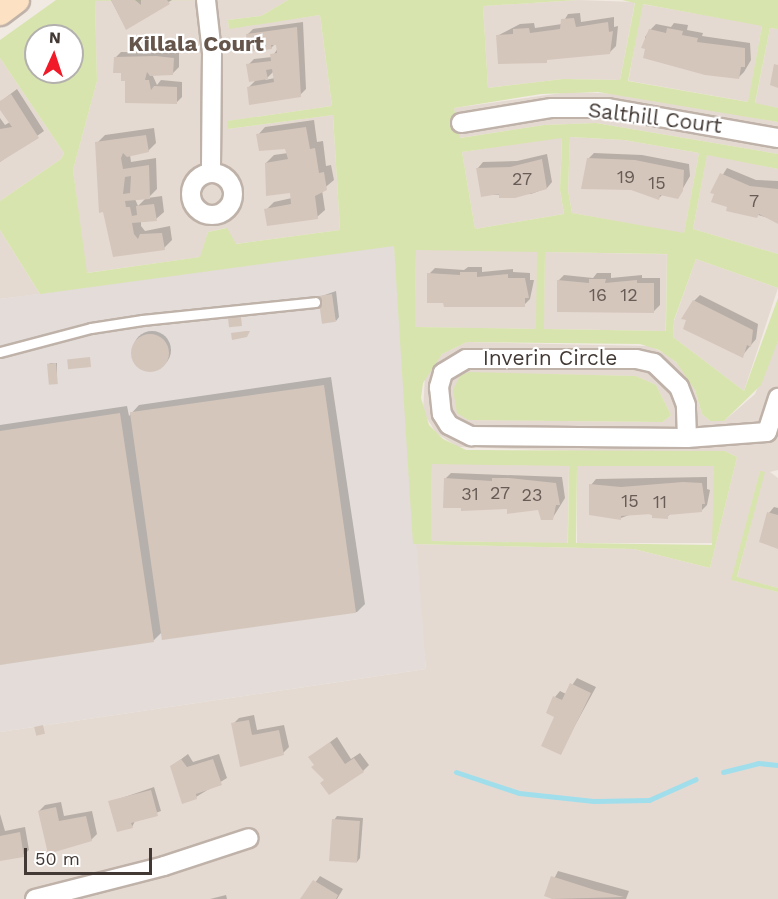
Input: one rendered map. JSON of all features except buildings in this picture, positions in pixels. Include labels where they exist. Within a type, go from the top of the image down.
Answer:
[{"type":"street","points":[[0,12],[16,0]]},
{"type":"street","points":[[206,0],[212,52],[211,172]]},
{"type":"street","name":"Salthill Court","points":[[461,123],[552,108],[608,108],[778,138]]},
{"type":"street","name":"Inverin Circle","points":[[687,438],[686,405],[679,387],[654,363],[636,359],[466,359],[443,372],[439,387],[439,402],[449,425],[471,436],[687,438],[773,436]]},
{"type":"street","points":[[773,436],[778,398]]},
{"type":"street","points":[[35,899],[164,866],[249,838]]},
{"type":"lane","points":[[0,352],[40,339],[132,321],[315,302]]},
{"type":"shaded area","name":"Killala Court","points":[[95,0],[288,0],[261,16],[228,20],[229,28],[320,15],[332,106],[228,121],[227,129],[333,115],[340,230],[235,244],[226,228],[208,232],[201,257],[86,273],[73,170],[97,81]]},
{"type":"shaded area","points":[[578,0],[635,2],[620,80],[563,79],[488,88],[483,6]]},
{"type":"shaded area","points":[[642,4],[762,25],[749,102],[628,81]]},
{"type":"shaded area","points":[[770,28],[778,29],[778,108],[755,104]]},
{"type":"shaded area","points":[[0,58],[64,153],[61,159],[0,201]]},
{"type":"shaded area","points":[[569,92],[626,94],[778,122],[778,154],[596,123],[544,125],[459,138],[454,108]]},
{"type":"shaded area","points":[[562,137],[560,190],[564,214],[475,229],[462,152]]},
{"type":"shaded area","points":[[570,137],[624,140],[699,153],[684,234],[572,213],[568,190]]},
{"type":"shaded area","points":[[707,154],[778,169],[778,254],[693,229]]},
{"type":"shaded area","points":[[0,230],[40,294],[0,299]]},
{"type":"shaded area","points":[[394,245],[426,669],[0,732],[0,299]]},
{"type":"shaded area","points":[[416,249],[538,251],[537,329],[415,327]]},
{"type":"shaded area","points":[[545,252],[667,254],[666,331],[544,329]]},
{"type":"shaded area","points":[[696,259],[778,288],[744,391],[673,337],[674,321]]},
{"type":"shaded area","points":[[778,341],[778,470],[770,472],[778,478],[778,588],[737,578],[764,472],[760,472],[732,580],[778,592],[778,899],[0,899],[0,732],[426,669],[413,544],[634,549],[710,568],[737,457],[725,451],[672,454],[458,447],[436,433],[423,412],[425,376],[442,354],[467,342],[649,346],[668,355],[684,370],[695,390],[702,414],[710,421],[724,421],[755,394]],"holes":[[[466,373],[636,376],[656,385],[671,415],[663,422],[468,420]]]},
{"type":"shaded area","points":[[432,463],[569,465],[568,543],[431,541]]},
{"type":"shaded area","points":[[577,466],[714,466],[714,543],[577,543]]},
{"type":"green space","points":[[56,0],[95,0],[97,81],[73,170],[87,273],[200,257],[208,232],[227,228],[236,244],[340,230],[333,115],[227,129],[227,121],[332,106],[320,15],[229,29],[228,20],[261,16],[288,0],[578,0],[483,6],[488,88],[563,79],[620,80],[635,3],[622,0],[778,0],[778,29],[770,28],[755,103],[778,108],[778,122],[598,92],[541,94],[454,108],[460,138],[544,125],[596,123],[778,154],[778,169],[707,155],[693,229],[778,254],[778,288],[696,259],[674,320],[673,337],[744,391],[778,298],[778,341],[761,385],[724,421],[710,421],[702,414],[695,390],[676,362],[659,350],[640,344],[467,342],[442,354],[423,383],[421,398],[429,425],[443,439],[466,450],[725,451],[737,457],[710,568],[634,549],[413,544],[394,246],[40,294],[0,230],[0,201],[61,159],[64,153],[0,58],[0,40]],"holes":[[[643,4],[762,26],[748,102],[628,81]],[[570,137],[624,140],[699,153],[684,233],[572,213],[568,190]],[[562,138],[560,190],[564,214],[475,229],[462,152]],[[416,250],[537,252],[536,329],[415,327]],[[545,252],[667,254],[666,331],[544,329]],[[432,464],[569,466],[568,543],[431,541]],[[577,466],[714,466],[712,545],[576,543]]]},
{"type":"green space","points":[[469,372],[636,376],[656,385],[671,415],[663,422],[468,420],[457,413],[453,390],[460,376]]},
{"type":"green space","points":[[760,471],[765,472],[737,577],[778,588],[778,592],[731,580]]},
{"type":"waterway","points":[[723,772],[758,763],[778,765]]},
{"type":"waterway","points":[[456,772],[519,793],[594,801],[649,800],[696,779]]},
{"type":"district","name":"Killala Court","points":[[196,44]]}]
